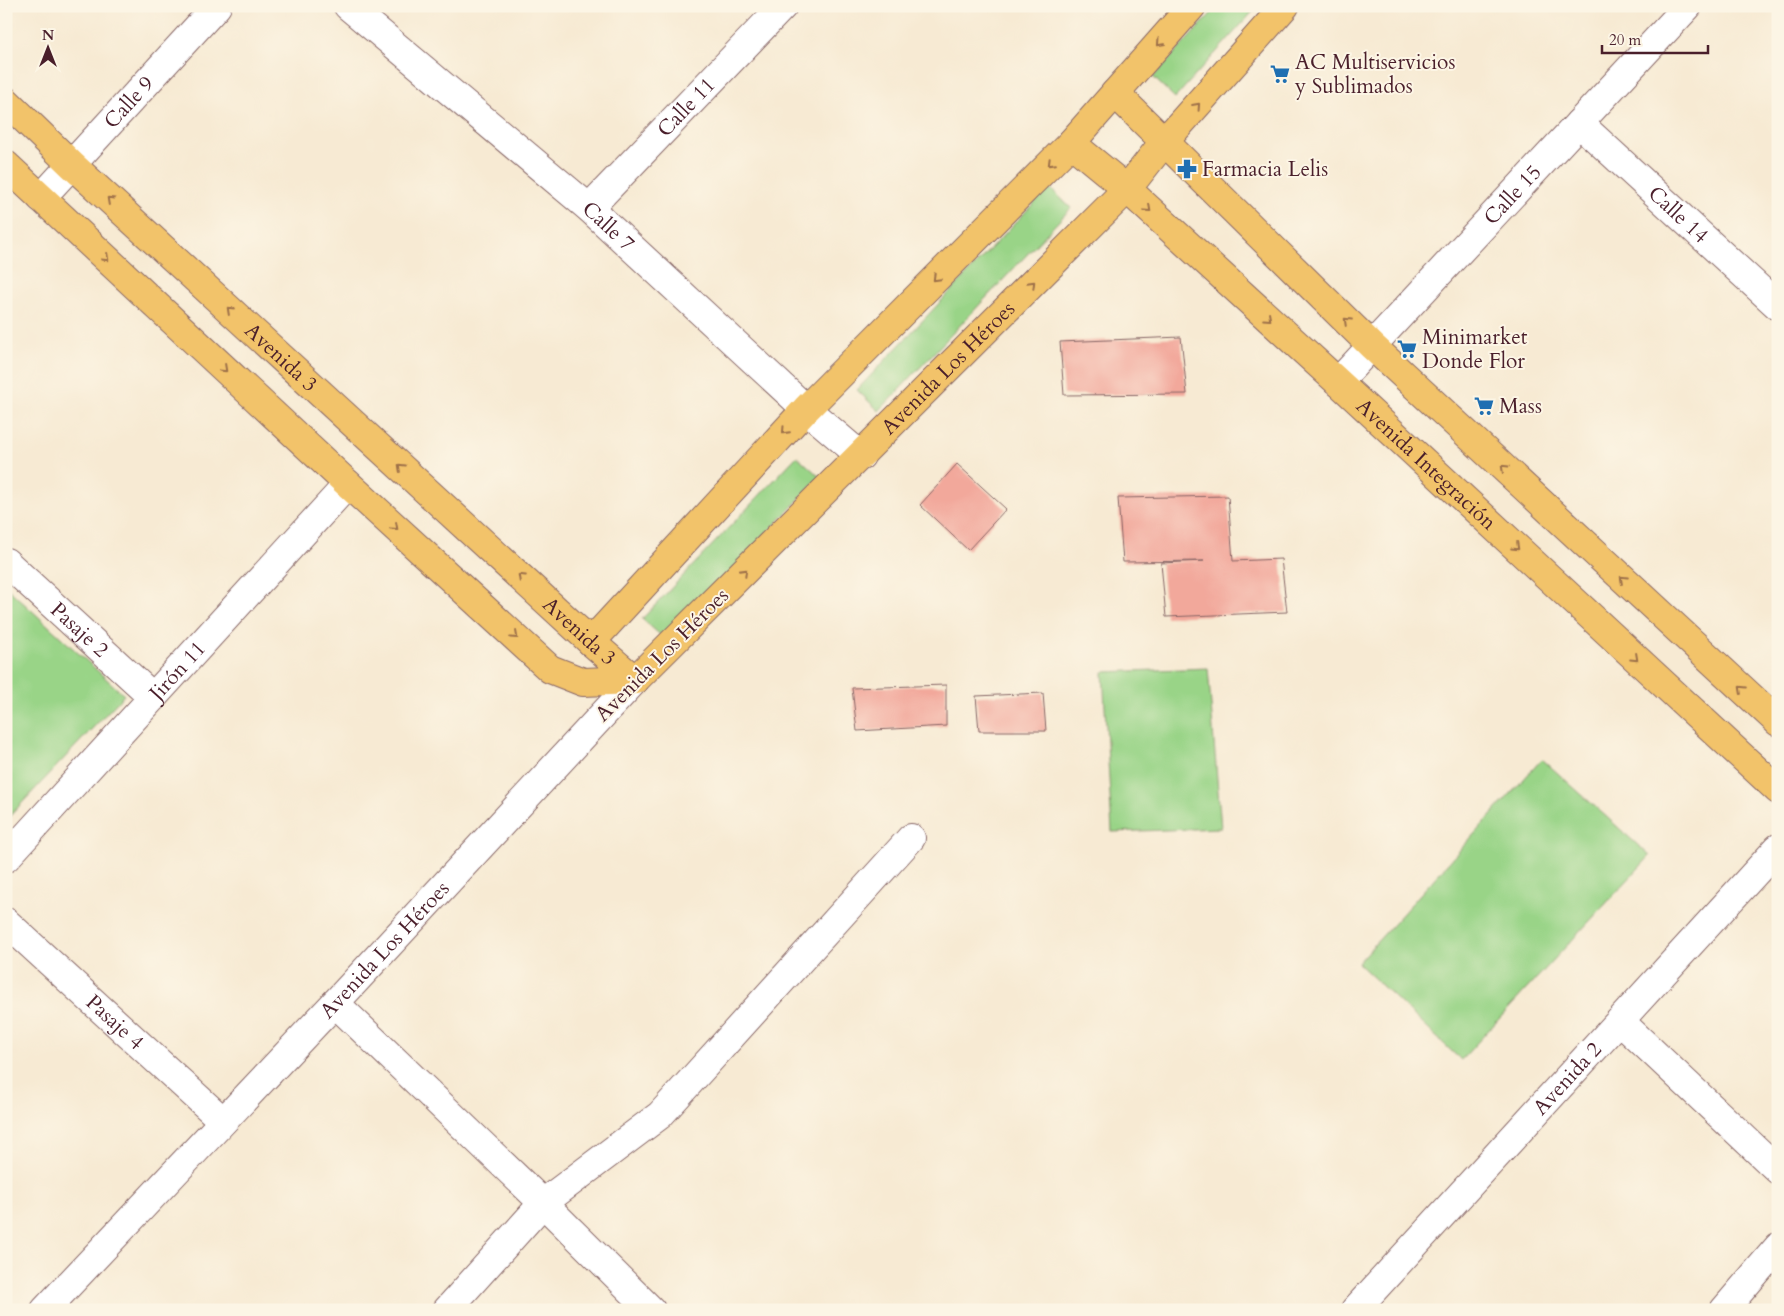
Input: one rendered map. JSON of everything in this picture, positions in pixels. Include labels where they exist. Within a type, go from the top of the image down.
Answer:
[{"type":"main road","points":[[591,642],[806,409],[1071,143],[1192,6]]},
{"type":"main road","name":"Avenida Los Héroes","points":[[635,680],[1127,190],[1164,142],[1285,6]]},
{"type":"main road","points":[[1115,93],[1372,346],[1778,722]]},
{"type":"main road","name":"Avenida 3","points":[[6,101],[72,165],[591,642],[635,680]]},
{"type":"main road","name":"Avenida Integración","points":[[1071,143],[1127,190],[1338,382],[1778,790]]},
{"type":"main road","name":"Avenida 3","points":[[6,165],[348,484],[550,668],[583,682],[635,680]]},
{"type":"street","name":"Calle 9","points":[[41,198],[217,6]]},
{"type":"street","name":"Calle 7","points":[[348,6],[589,208],[806,409],[861,456]]},
{"type":"street","name":"Calle 11","points":[[589,208],[783,6]]},
{"type":"street","name":"Calle 15","points":[[1338,382],[1688,6]]},
{"type":"street","name":"Calle 14","points":[[1579,123],[1778,306]]},
{"type":"street","name":"Jirón 11","points":[[6,858],[348,484]]},
{"type":"street","name":"Pasaje 2","points":[[6,562],[153,697]]},
{"type":"street","name":"Avenida Los Héroes","points":[[45,1310],[335,1003],[635,680]]},
{"type":"street","points":[[447,1310],[543,1203],[660,1115],[911,838]]},
{"type":"street","name":"Avenida 2","points":[[1355,1310],[1778,848]]},
{"type":"street","name":"Pasaje 4","points":[[6,922],[223,1121]]},
{"type":"street","points":[[335,1003],[651,1310]]},
{"type":"street","points":[[1620,1021],[1778,1170]]},
{"type":"street","points":[[1724,1310],[1778,1247]]},
{"type":"green space","points":[[1218,6],[1258,6],[1175,98],[1153,77]]},
{"type":"green space","points":[[1049,187],[1071,208],[879,411],[857,390]]},
{"type":"green space","points":[[797,456],[820,477],[666,640],[642,619]]},
{"type":"green space","points":[[6,587],[124,695],[6,820]]},
{"type":"green space","points":[[1208,668],[1221,828],[1112,832],[1103,672]]},
{"type":"green space","points":[[1542,759],[1650,856],[1461,1060],[1358,963]]},
{"type":"building","points":[[1181,337],[1187,394],[1064,395],[1060,342]]},
{"type":"building","points":[[957,464],[1006,509],[968,550],[920,505]]},
{"type":"building","points":[[1228,496],[1233,561],[1281,559],[1287,612],[1166,617],[1161,563],[1204,561],[1123,562],[1118,498]]},
{"type":"building","points":[[946,685],[946,726],[857,731],[852,688]]},
{"type":"building","points":[[1043,693],[1046,731],[979,731],[976,696]]},
{"type":"place","name":"AC Multiservicios y Sublimados","points":[[1280,74]]},
{"type":"place","name":"Farmacia Lelis","points":[[1187,169]]},
{"type":"place","name":"Minimarket Donde Flor","points":[[1407,349]]},
{"type":"place","name":"Mass","points":[[1484,406]]}]
